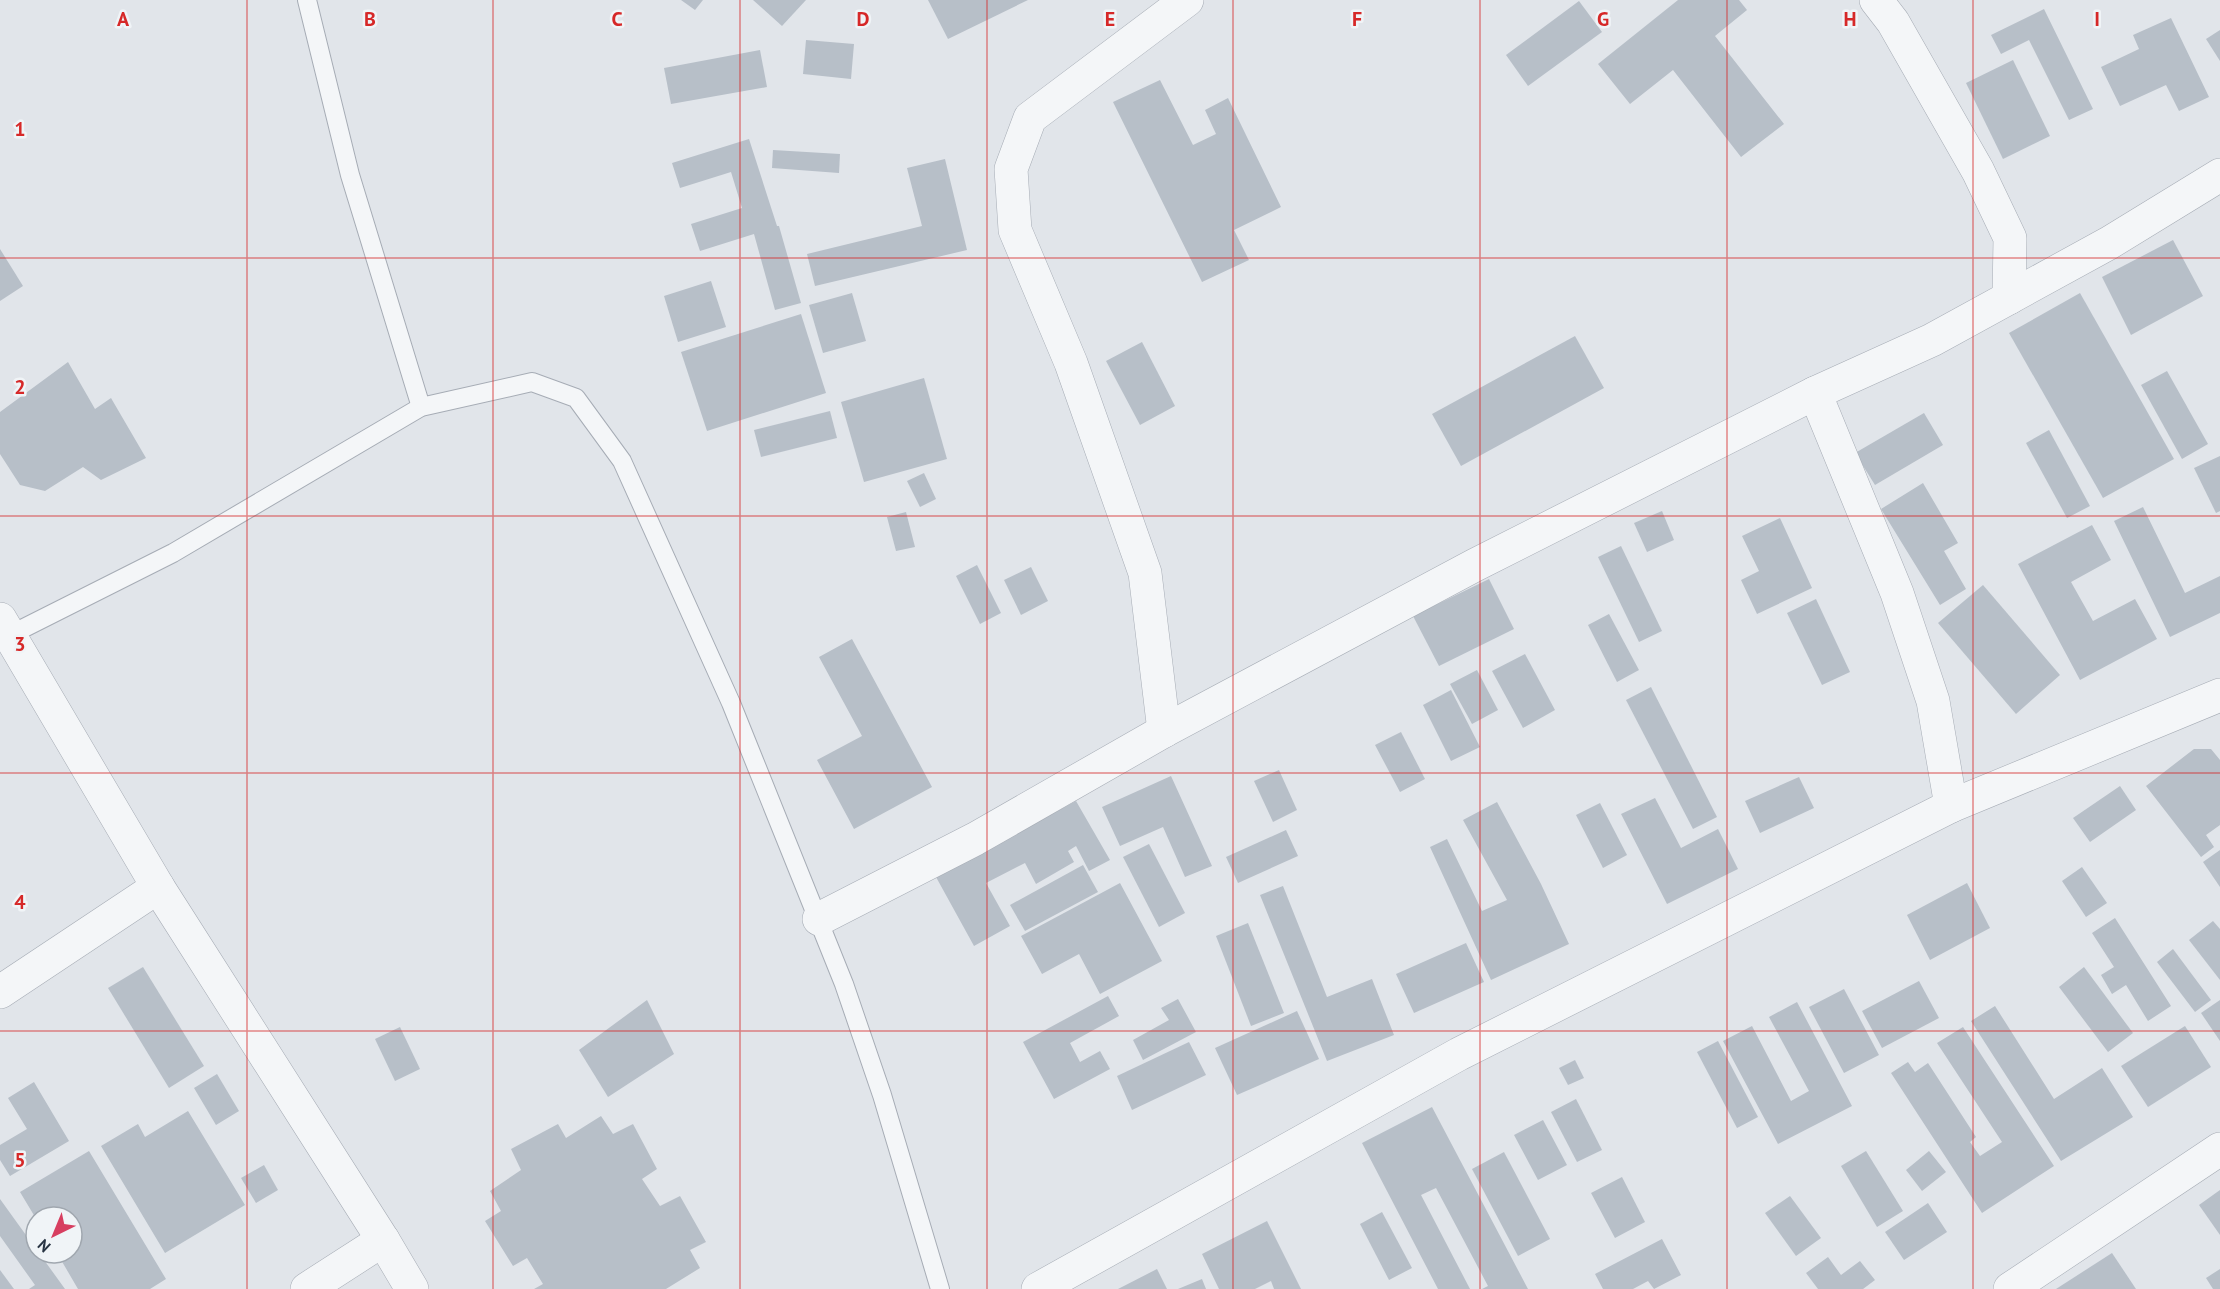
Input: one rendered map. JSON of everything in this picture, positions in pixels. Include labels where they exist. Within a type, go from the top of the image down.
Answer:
[{"type":"street","points":[[1164,731],[1145,573],[1071,363],[1015,230],[1011,169],[1030,118],[1187,0]]},
{"type":"street","points":[[1876,0],[1893,22],[1978,171],[2010,238],[2009,298]]},
{"type":"street","points":[[819,919],[975,839],[1164,731],[1475,565],[1815,393],[1932,340],[2109,243],[2220,175]]},
{"type":"street","points":[[1815,393],[1897,593],[1933,700],[1950,806]]},
{"type":"street","points":[[5,627],[158,887],[412,1289]]},
{"type":"street","points":[[1038,1289],[1459,1054],[1950,806],[2220,695]]},
{"type":"street","points":[[0,992],[158,887]]},
{"type":"street","points":[[2010,1289],[2220,1149]]},
{"type":"street","points":[[307,1289],[383,1240]]},
{"type":"lane","points":[[307,0],[350,175],[421,407]]},
{"type":"lane","points":[[5,627],[173,553],[421,407],[532,382],[576,398],[622,461],[731,703],[844,984],[882,1095],[940,1289]]},
{"type":"building","points":[[681,0],[703,0],[695,10]]},
{"type":"building","points":[[753,0],[806,0],[782,26]]},
{"type":"building","points":[[928,0],[1028,0],[948,39]]},
{"type":"building","points":[[1678,0],[1739,0],[1747,10],[1715,36],[1784,124],[1741,157],[1673,70],[1630,104],[1598,64]]},
{"type":"building","points":[[1579,1],[1602,32],[1528,86],[1506,55]]},
{"type":"building","points":[[2044,9],[2093,109],[2069,120],[2029,40],[2001,54],[1991,35]]},
{"type":"building","points":[[2171,18],[2209,97],[2179,111],[2166,85],[2120,106],[2101,67],[2139,49],[2133,35]]},
{"type":"building","points":[[2220,30],[2220,61],[2206,39]]},
{"type":"building","points":[[806,40],[854,44],[851,79],[803,74]]},
{"type":"building","points":[[760,50],[767,87],[671,104],[664,68]]},
{"type":"building","points":[[2013,60],[2050,136],[2003,159],[1966,83]]},
{"type":"building","points":[[1160,80],[1193,145],[1216,134],[1205,110],[1228,98],[1281,207],[1234,230],[1249,260],[1202,282],[1113,102]]},
{"type":"building","points":[[749,139],[777,226],[779,226],[801,303],[775,310],[754,234],[700,251],[691,224],[742,208],[731,172],[680,188],[672,163]]},
{"type":"building","points":[[773,150],[840,154],[839,173],[772,168]]},
{"type":"building","points":[[945,159],[967,250],[815,286],[807,254],[922,226],[907,168]]},
{"type":"building","points":[[2173,240],[2203,296],[2131,335],[2102,277]]},
{"type":"building","points":[[0,249],[23,286],[0,301]]},
{"type":"building","points":[[711,281],[726,327],[678,342],[664,296]]},
{"type":"building","points":[[852,293],[866,341],[823,353],[809,305]]},
{"type":"building","points":[[2080,293],[2174,459],[2103,498],[2009,333]]},
{"type":"building","points":[[801,314],[826,393],[707,431],[681,352]]},
{"type":"building","points":[[1575,336],[1604,388],[1461,466],[1432,414]]},
{"type":"building","points":[[1142,342],[1175,406],[1140,425],[1106,361]]},
{"type":"building","points":[[68,362],[95,409],[111,398],[146,458],[101,480],[83,467],[45,491],[20,485],[0,454],[0,412]]},
{"type":"building","points":[[2167,371],[2208,444],[2182,459],[2141,385]]},
{"type":"building","points":[[924,378],[947,459],[864,482],[841,402]]},
{"type":"building","points":[[830,411],[837,438],[761,457],[754,430]]},
{"type":"building","points":[[1924,413],[1943,445],[1875,485],[1855,453]]},
{"type":"building","points":[[2049,430],[2090,506],[2067,518],[2026,443]]},
{"type":"building","points":[[2220,456],[2220,511],[2216,513],[2194,468]]},
{"type":"building","points":[[924,473],[936,499],[920,507],[907,481]]},
{"type":"building","points":[[1923,483],[1958,543],[1944,551],[1966,589],[1940,605],[1881,509]]},
{"type":"building","points":[[2143,507],[2185,593],[2220,576],[2220,613],[2170,637],[2114,521]]},
{"type":"building","points":[[1662,511],[1674,540],[1647,552],[1634,523]]},
{"type":"building","points":[[906,512],[915,547],[896,551],[887,517]]},
{"type":"building","points":[[1780,518],[1812,588],[1757,614],[1741,580],[1759,571],[1742,536]]},
{"type":"building","points":[[2092,525],[2111,560],[2071,582],[2093,621],[2135,599],[2157,639],[2080,680],[2018,564]]},
{"type":"building","points":[[1621,546],[1662,631],[1639,642],[1598,557]]},
{"type":"building","points":[[977,565],[1001,613],[980,624],[956,576]]},
{"type":"building","points":[[1031,567],[1048,601],[1021,615],[1004,580]]},
{"type":"building","points":[[1489,579],[1514,629],[1439,666],[1413,616]]},
{"type":"building","points":[[1983,585],[2060,675],[2016,714],[1938,623]]},
{"type":"building","points":[[1816,599],[1850,672],[1822,685],[1787,613]]},
{"type":"building","points":[[1609,614],[1639,670],[1617,682],[1588,625]]},
{"type":"building","points":[[852,639],[932,787],[854,829],[817,760],[862,736],[819,657]]},
{"type":"building","points":[[1525,654],[1555,710],[1523,728],[1492,671]]},
{"type":"building","points":[[1477,670],[1498,710],[1472,724],[1450,684]]},
{"type":"building","points":[[1651,687],[1717,817],[1693,829],[1626,700]]},
{"type":"building","points":[[1451,690],[1480,747],[1451,761],[1423,705]]},
{"type":"building","points":[[1401,732],[1425,779],[1400,792],[1375,745]]},
{"type":"building","points":[[2194,749],[2211,749],[2220,760],[2220,825],[2206,835],[2214,847],[2201,857],[2146,786]]},
{"type":"building","points":[[1279,770],[1297,810],[1273,822],[1254,781]]},
{"type":"building","points":[[1171,776],[1212,866],[1185,877],[1163,827],[1120,846],[1102,807]]},
{"type":"building","points":[[1799,777],[1814,808],[1760,833],[1745,801]]},
{"type":"building","points":[[2120,786],[2136,810],[2090,842],[2073,818]]},
{"type":"building","points":[[1655,798],[1681,848],[1718,829],[1738,869],[1667,904],[1621,814]]},
{"type":"building","points":[[1076,801],[1110,860],[1089,871],[1076,846],[1068,851],[1074,862],[1036,884],[1025,863],[986,883],[1010,926],[974,946],[936,877]]},
{"type":"building","points":[[1497,802],[1541,884],[1569,944],[1491,980],[1430,847],[1447,839],[1482,911],[1507,900],[1463,820]]},
{"type":"building","points":[[1600,803],[1627,855],[1603,868],[1576,815]]},
{"type":"building","points":[[1286,830],[1298,856],[1238,883],[1226,857]]},
{"type":"building","points":[[1149,844],[1185,913],[1159,927],[1123,857]]},
{"type":"building","points":[[2220,850],[2220,887],[2203,862]]},
{"type":"building","points":[[1083,865],[1098,892],[1025,931],[1010,905]]},
{"type":"building","points":[[2082,867],[2107,903],[2086,917],[2062,881]]},
{"type":"building","points":[[1120,883],[1162,961],[1100,994],[1079,954],[1042,974],[1021,936]]},
{"type":"building","points":[[1967,883],[1990,928],[1930,960],[1907,915]]},
{"type":"building","points":[[1283,886],[1327,997],[1372,979],[1394,1035],[1327,1061],[1260,895]]},
{"type":"building","points":[[2115,918],[2171,1006],[2148,1021],[2126,985],[2112,994],[2101,975],[2114,967],[2092,933]]},
{"type":"building","points":[[2213,921],[2220,929],[2220,980],[2189,940]]},
{"type":"building","points":[[1248,923],[1284,1013],[1251,1026],[1216,936]]},
{"type":"building","points":[[1466,943],[1484,982],[1414,1013],[1396,974]]},
{"type":"building","points":[[2173,949],[2211,1000],[2195,1012],[2157,962]]},
{"type":"building","points":[[143,967],[204,1066],[169,1088],[108,988]]},
{"type":"building","points":[[2084,967],[2133,1033],[2108,1052],[2059,987]]},
{"type":"building","points":[[1919,981],[1939,1018],[1882,1048],[1862,1011]]},
{"type":"building","points":[[1844,989],[1879,1055],[1844,1073],[1809,1007]]},
{"type":"building","points":[[1108,996],[1119,1016],[1070,1043],[1080,1062],[1100,1051],[1110,1069],[1054,1099],[1023,1042]]},
{"type":"building","points":[[1178,999],[1196,1032],[1143,1060],[1133,1040],[1169,1020],[1161,1008]]},
{"type":"building","points":[[647,1000],[674,1054],[608,1097],[579,1050]]},
{"type":"building","points":[[2220,1000],[2220,1041],[2201,1013]]},
{"type":"building","points":[[1797,1002],[1852,1106],[1778,1144],[1723,1041],[1752,1026],[1791,1101],[1809,1091],[1769,1017]]},
{"type":"building","points":[[1995,1006],[2054,1099],[2102,1068],[2133,1117],[2061,1161],[1971,1021]]},
{"type":"building","points":[[1297,1011],[1319,1059],[1237,1095],[1215,1048]]},
{"type":"building","points":[[2185,1026],[2211,1067],[2148,1107],[2121,1066]]},
{"type":"building","points":[[400,1027],[420,1069],[395,1081],[375,1039]]},
{"type":"building","points":[[1963,1027],[2054,1166],[1982,1213],[1891,1073],[1908,1062],[1915,1072],[1928,1063],[1976,1137],[1970,1142],[1980,1156],[2002,1142],[1937,1043]]},
{"type":"building","points":[[1718,1041],[1758,1117],[1737,1128],[1697,1052]]},
{"type":"building","points":[[1189,1042],[1206,1075],[1132,1110],[1117,1076]]},
{"type":"building","points":[[1575,1060],[1584,1078],[1568,1085],[1559,1068]]},
{"type":"building","points":[[217,1074],[239,1111],[216,1125],[194,1088]]},
{"type":"building","points":[[34,1082],[69,1141],[10,1176],[0,1160],[0,1145],[27,1129],[8,1098]]},
{"type":"building","points":[[1576,1099],[1602,1150],[1577,1162],[1551,1112]]},
{"type":"building","points":[[1432,1107],[1528,1289],[1482,1289],[1488,1286],[1436,1188],[1421,1195],[1470,1289],[1438,1289],[1362,1143]]},
{"type":"building","points":[[188,1111],[245,1205],[165,1253],[101,1146],[138,1124],[145,1137]]},
{"type":"building","points":[[601,1116],[613,1134],[633,1124],[657,1169],[642,1179],[660,1206],[680,1196],[706,1242],[690,1250],[700,1268],[666,1289],[534,1289],[543,1284],[527,1258],[513,1266],[485,1221],[501,1211],[490,1191],[521,1170],[511,1149],[558,1124],[566,1138]]},
{"type":"building","points":[[1543,1120],[1567,1165],[1538,1180],[1514,1135]]},
{"type":"building","points":[[89,1151],[166,1279],[150,1289],[78,1289],[64,1265],[84,1265],[84,1205],[28,1205],[20,1192]]},
{"type":"building","points":[[1866,1151],[1903,1211],[1877,1227],[1841,1166]]},
{"type":"building","points":[[1929,1151],[1946,1172],[1922,1191],[1906,1170]]},
{"type":"building","points":[[1504,1152],[1550,1239],[1518,1256],[1472,1169]]},
{"type":"building","points":[[264,1165],[278,1190],[256,1203],[241,1178]]},
{"type":"building","points":[[1622,1177],[1645,1222],[1615,1238],[1591,1193]]},
{"type":"building","points":[[2220,1190],[2220,1235],[2199,1205]]},
{"type":"building","points":[[1790,1196],[1821,1238],[1796,1256],[1765,1213]]},
{"type":"building","points":[[0,1199],[24,1232],[24,1265],[48,1265],[65,1289],[29,1289],[35,1285],[0,1236]]},
{"type":"building","points":[[1928,1203],[1947,1232],[1904,1260],[1885,1232]]},
{"type":"building","points":[[1382,1212],[1412,1268],[1389,1280],[1360,1224]]},
{"type":"building","points":[[1267,1221],[1301,1289],[1274,1289],[1271,1281],[1255,1289],[1219,1289],[1202,1254]]},
{"type":"building","points":[[1662,1239],[1681,1275],[1654,1289],[1648,1281],[1633,1289],[1603,1289],[1595,1274]]},
{"type":"building","points":[[2112,1253],[2136,1289],[2056,1289]]},
{"type":"building","points":[[1828,1257],[1841,1275],[1860,1261],[1875,1280],[1863,1289],[1818,1289],[1806,1273]]},
{"type":"building","points":[[1157,1269],[1167,1289],[1118,1289]]},
{"type":"building","points":[[2220,1269],[2220,1289],[2213,1289],[2206,1278]]},
{"type":"building","points":[[0,1270],[14,1289],[0,1289]]},
{"type":"building","points":[[1202,1279],[1206,1289],[1178,1289]]}]
